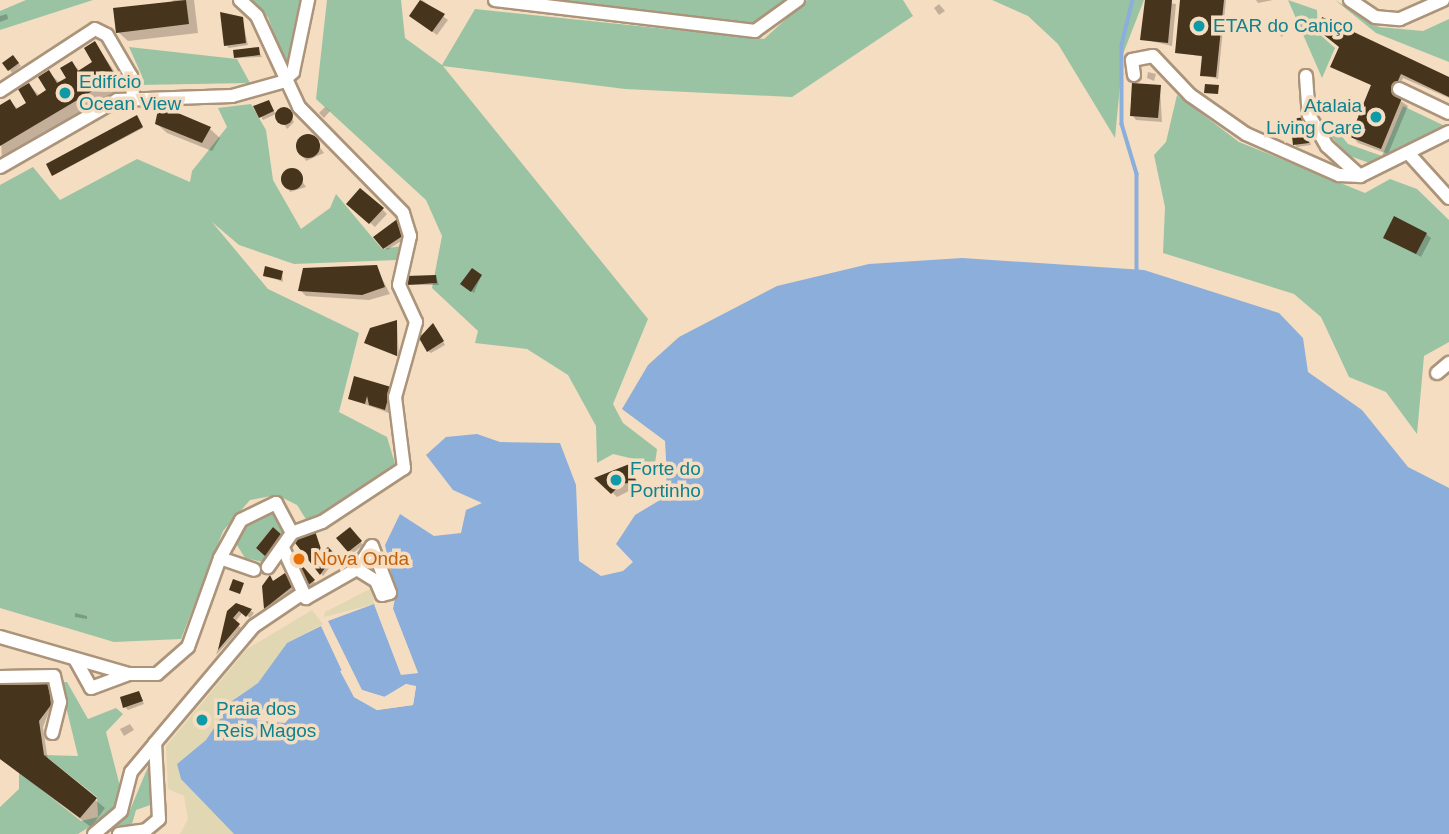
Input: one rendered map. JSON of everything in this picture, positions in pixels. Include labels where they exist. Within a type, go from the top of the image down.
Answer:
[{"type":"street","points":[[240,0],[257,16],[282,82],[403,212],[410,236],[399,285],[416,322],[395,397],[404,468],[322,522],[292,533]]},
{"type":"street","points":[[0,167],[101,106],[133,96],[232,96],[282,82],[293,72],[308,0]]},
{"type":"street","points":[[495,0],[755,31],[797,0]]},
{"type":"street","points":[[1350,0],[1375,17],[1400,19],[1443,0]]},
{"type":"street","points":[[0,92],[95,29],[107,35],[131,76],[133,96]]},
{"type":"street","points":[[1134,75],[1132,60],[1153,56],[1191,95],[1246,134],[1339,175],[1360,176],[1410,155],[1449,132]]},
{"type":"street","points":[[1306,76],[1309,115],[1327,146],[1360,176]]},
{"type":"street","points":[[1399,89],[1449,113]]},
{"type":"street","points":[[1410,155],[1449,198]]},
{"type":"street","points":[[1437,373],[1449,363]]},
{"type":"street","points":[[0,637],[129,674],[157,674],[179,661],[220,558],[242,520],[264,504],[276,503],[286,512],[292,533],[284,550],[268,567]]},
{"type":"street","points":[[284,550],[306,598],[357,569]]},
{"type":"street","points":[[220,558],[254,570]]},
{"type":"street","points":[[94,834],[121,811],[131,772],[254,626],[303,593]]},
{"type":"street","points":[[75,659],[91,688],[129,674]]},
{"type":"street","points":[[0,677],[54,676],[60,702],[52,733]]},
{"type":"street","points":[[119,834],[146,830],[159,819],[155,743]]},
{"type":"green space","points":[[26,0],[93,0],[0,30],[0,11]]},
{"type":"green space","points":[[247,0],[302,0],[287,69],[268,17]]},
{"type":"green space","points":[[327,0],[401,0],[405,38],[442,65],[475,9],[764,39],[807,0],[903,0],[913,16],[792,97],[625,89],[443,66],[648,319],[613,404],[623,423],[657,449],[655,464],[613,454],[597,463],[596,426],[568,375],[527,349],[475,343],[478,331],[432,288],[442,236],[426,200],[316,99]]},
{"type":"green space","points":[[553,0],[790,0],[750,24]]},
{"type":"green space","points":[[992,0],[1144,0],[1123,54],[1115,138],[1058,44],[1028,16]]},
{"type":"green space","points":[[1288,0],[1317,10],[1318,33],[1335,48],[1322,78]]},
{"type":"green space","points":[[1335,0],[1379,27],[1423,31],[1449,19],[1449,62],[1376,33]]},
{"type":"green space","points":[[129,47],[237,59],[250,83],[138,85],[142,76]]},
{"type":"green space","points":[[1177,95],[1239,142],[1365,193],[1390,179],[1417,189],[1449,220],[1449,342],[1424,356],[1417,434],[1386,392],[1349,377],[1321,317],[1294,294],[1163,253],[1165,207],[1154,155],[1166,142]]},
{"type":"green space","points":[[251,104],[266,130],[273,180],[301,229],[330,208],[336,194],[382,249],[402,246],[397,260],[294,264],[239,245],[212,222],[268,289],[359,333],[339,412],[387,437],[396,467],[309,524],[297,505],[277,495],[250,500],[223,531],[181,639],[114,642],[0,608],[0,185],[33,167],[60,200],[137,159],[190,182],[192,171],[227,127],[218,108]]},
{"type":"green space","points":[[1403,106],[1449,128],[1378,166],[1347,155],[1330,135],[1339,133],[1348,144],[1382,156]]},
{"type":"green space","points":[[277,508],[283,536],[273,527],[256,548],[266,557],[263,562],[245,558],[237,545],[243,528],[257,513]]},
{"type":"green space","points":[[60,682],[67,682],[88,719],[116,708],[123,714],[106,732],[122,794],[119,808],[78,834],[0,834],[0,807],[19,789],[19,772],[81,821],[98,817],[97,797],[44,755],[78,756]]},
{"type":"green space","points":[[150,762],[153,804],[136,810],[132,824],[110,830],[130,810]]},
{"type":"sand","points":[[372,588],[374,604],[324,617],[325,612]]},
{"type":"sand","name":"Praia dos Reis Magos","points":[[312,610],[323,624],[287,643],[258,683],[232,701],[206,740],[177,764],[181,779],[234,834],[180,834],[188,819],[184,796],[168,789],[166,746],[247,649]]},
{"type":"water","points":[[962,258],[1144,270],[1279,313],[1303,338],[1308,372],[1362,410],[1408,467],[1449,488],[1449,834],[234,834],[181,779],[177,764],[206,740],[232,701],[258,683],[287,643],[321,626],[354,697],[377,710],[413,705],[416,687],[406,684],[385,697],[362,690],[328,621],[374,604],[401,674],[418,673],[393,609],[396,593],[385,545],[400,514],[434,536],[461,533],[466,510],[482,503],[453,490],[426,455],[446,437],[477,434],[500,442],[560,443],[576,485],[579,561],[601,576],[623,571],[633,562],[616,544],[635,515],[660,500],[667,477],[665,441],[622,409],[648,365],[679,337],[777,286],[869,264]],"holes":[[[287,702],[295,712],[285,723],[255,720]]]},
{"type":"pier","points":[[391,595],[393,609],[418,673],[401,675],[374,604],[403,671],[413,670],[389,610]]},
{"type":"pier","points":[[346,669],[362,690],[384,697],[406,684],[416,686],[413,705],[377,710],[354,697],[340,671]]},
{"type":"building","name":"Edifício Ocean View","points":[[186,0],[189,24],[116,33],[113,8]]},
{"type":"building","points":[[420,0],[445,14],[432,32],[409,16]]},
{"type":"building","points":[[1145,0],[1172,0],[1168,43],[1140,40]]},
{"type":"building","name":"ETAR do Caniço","points":[[1180,0],[1224,0],[1216,77],[1200,76],[1202,56],[1175,53]]},
{"type":"building","points":[[220,12],[243,17],[246,43],[224,46]]},
{"type":"building","points":[[1322,17],[1449,77],[1449,97],[1401,74],[1392,94],[1402,98],[1381,149],[1350,137],[1371,85],[1330,67],[1339,47],[1319,31]]},
{"type":"building","name":"Edifício Ocean View","points":[[95,41],[116,77],[0,146],[0,105],[10,99],[16,109],[26,103],[18,89],[29,83],[37,96],[46,90],[38,77],[49,70],[57,83],[66,78],[60,68],[72,61],[78,71],[92,62],[84,48]]},
{"type":"building","points":[[259,47],[260,55],[234,58],[233,50]]},
{"type":"building","points":[[13,55],[19,63],[8,71],[2,63]]},
{"type":"building","points":[[1132,83],[1161,85],[1158,118],[1130,116]]},
{"type":"building","points":[[1205,84],[1219,85],[1218,94],[1204,93]]},
{"type":"building","points":[[269,100],[274,111],[259,118],[253,106]]},
{"type":"building","points":[[159,105],[211,127],[202,143],[155,124]]},
{"type":"building","points":[[284,107],[290,110],[293,116],[290,122],[284,125],[278,122],[275,116],[278,110]]},
{"type":"building","points":[[137,115],[143,127],[52,176],[46,164]]},
{"type":"building","points":[[1306,117],[1309,143],[1293,145],[1290,119]]},
{"type":"building","points":[[308,134],[316,138],[320,146],[316,154],[308,158],[300,154],[296,146],[300,138]]},
{"type":"building","points":[[292,168],[302,175],[303,179],[296,189],[292,190],[282,183],[281,179],[288,169]]},
{"type":"building","points":[[360,188],[384,208],[369,224],[346,204]]},
{"type":"building","points":[[1394,216],[1427,233],[1416,254],[1383,238]]},
{"type":"building","points":[[400,217],[404,235],[383,249],[373,237]]},
{"type":"building","points":[[377,265],[385,287],[362,295],[298,291],[303,268]]},
{"type":"building","points":[[265,266],[283,271],[281,280],[263,276]]},
{"type":"building","points":[[472,268],[482,275],[471,292],[460,284]]},
{"type":"building","points":[[436,275],[437,283],[407,285],[406,276]]},
{"type":"building","points":[[397,320],[397,356],[364,343],[370,328]]},
{"type":"building","points":[[433,323],[444,341],[427,352],[419,338]]},
{"type":"building","points":[[354,376],[391,387],[385,410],[369,405],[367,396],[365,404],[348,399]]},
{"type":"building","name":"Forte do Portinho","points":[[632,463],[636,482],[621,484],[611,494],[594,478]]},
{"type":"building","points":[[273,527],[283,536],[266,557],[256,548]]},
{"type":"building","points":[[350,527],[362,541],[348,552],[336,538]]},
{"type":"building","points":[[315,531],[322,552],[328,547],[335,554],[320,575],[292,539]]},
{"type":"building","points":[[299,562],[315,580],[304,588],[294,564]]},
{"type":"building","points":[[285,573],[293,586],[264,609],[262,586],[270,575],[273,581]]},
{"type":"building","points":[[233,579],[244,583],[240,594],[229,590]]},
{"type":"building","points":[[236,603],[252,609],[246,617],[239,611],[233,618],[240,624],[218,650],[227,611]]},
{"type":"building","points":[[48,679],[51,705],[39,721],[44,755],[97,798],[80,818],[0,759],[0,684]]},
{"type":"building","points":[[139,691],[143,701],[123,708],[120,697]]},
{"type":"waterway","points":[[1133,0],[1122,45],[1122,124],[1137,174],[1137,269]]},
{"type":"place","name":"ETAR do Caniço","points":[[1199,26]]},
{"type":"place","name":"Edifício Ocean View","points":[[65,93]]},
{"type":"place","name":"Atalaia Living Care","points":[[1376,117]]},
{"type":"place","name":"Forte do Portinho","points":[[616,480]]},
{"type":"place","name":"Nova Onda","points":[[299,559]]},
{"type":"place","name":"Praia dos Reis Magos","points":[[202,720]]}]
